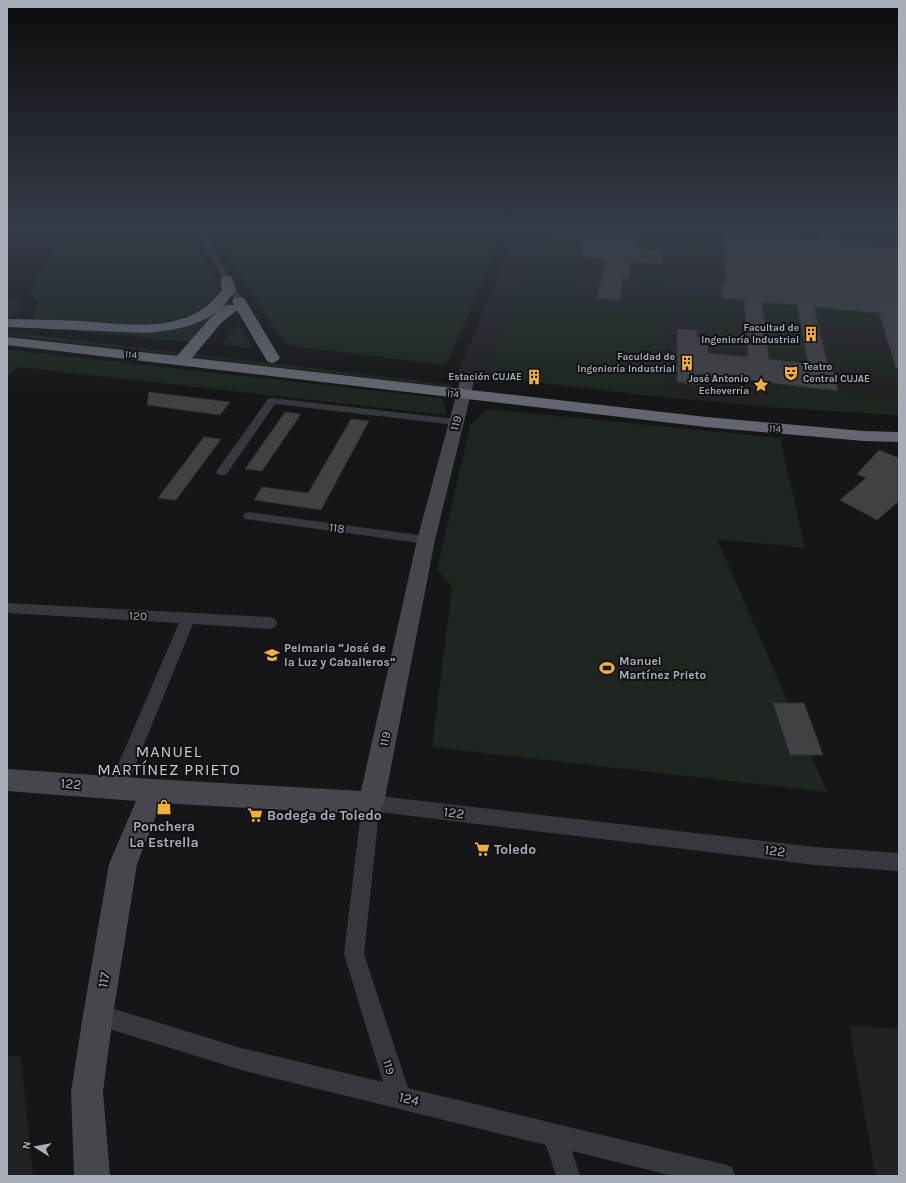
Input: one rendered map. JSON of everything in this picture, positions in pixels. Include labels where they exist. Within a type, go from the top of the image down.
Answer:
[{"type":"highway","points":[[7,323],[113,328],[164,327],[188,322],[209,312],[223,301],[229,290],[227,281]]},
{"type":"highway","points":[[224,332],[229,326],[239,301]]},
{"type":"highway","points":[[181,361],[216,320],[239,301]]},
{"type":"highway","points":[[239,301],[272,358]]},
{"type":"highway","name":"114","points":[[7,327],[272,358],[465,388],[713,423],[864,436],[899,437]]},
{"type":"highway","name":"114","points":[[7,341],[199,364],[762,414],[899,422]]},
{"type":"highway","points":[[199,364],[210,351]]},
{"type":"street","points":[[228,281],[239,301]]},
{"type":"street","name":"119","points":[[399,1097],[354,954],[371,803],[426,540],[465,388]]},
{"type":"street","points":[[222,472],[272,401],[456,422]]},
{"type":"street","name":"118","points":[[249,516],[426,540]]},
{"type":"street","name":"120","points":[[7,608],[270,623]]},
{"type":"street","points":[[117,788],[188,618]]},
{"type":"street","name":"122","points":[[7,780],[153,791],[371,803],[815,856],[899,862]]},
{"type":"street","name":"117","points":[[92,1176],[87,1092],[98,1015],[123,864],[153,791]]},
{"type":"street","name":"124","points":[[98,1015],[241,1059],[722,1176]]},
{"type":"street","points":[[555,1135],[568,1176]]},
{"type":"shaded area","points":[[37,281],[218,281],[221,287],[215,298],[200,310],[179,318],[156,323],[130,325],[103,325],[34,320],[34,315],[38,304],[35,298],[29,296]]},
{"type":"shaded area","points":[[244,281],[483,281],[446,365],[286,345]]},
{"type":"shaded area","points":[[495,281],[899,281],[899,415],[768,407],[662,397],[458,373]]},
{"type":"shaded area","points":[[524,281],[576,281],[571,301],[629,307],[631,301],[669,305],[662,397],[484,376]]},
{"type":"shaded area","points":[[642,281],[666,281],[666,293],[642,287]]},
{"type":"shaded area","points":[[690,296],[732,300],[735,353],[713,350],[712,330],[689,327]]},
{"type":"shaded area","points":[[7,298],[22,302],[24,308],[16,315],[7,318]]},
{"type":"shaded area","points":[[762,302],[797,305],[804,344],[891,353],[897,373],[756,358],[767,341]]},
{"type":"shaded area","points":[[814,307],[881,313],[886,332],[818,324]]},
{"type":"shaded area","points":[[212,315],[189,342],[77,331],[79,329],[138,332],[173,329]]},
{"type":"shaded area","points":[[238,323],[252,348],[222,345]]},
{"type":"shaded area","points":[[7,332],[455,386],[449,387],[7,335]]},
{"type":"shaded area","points":[[7,350],[442,398],[447,415],[18,367],[7,377]]},
{"type":"shaded area","points":[[766,383],[899,398],[899,415],[768,407]]},
{"type":"shaded area","name":"Manuel Martínez Prieto","points":[[487,409],[780,438],[805,548],[717,539],[827,792],[432,747],[452,588],[437,569],[470,426]]},
{"type":"shaded area","points":[[849,1025],[899,1029],[899,1176],[877,1176],[874,1168]]},
{"type":"shaded area","points":[[7,1055],[21,1057],[33,1176],[7,1176]]},
{"type":"building","points":[[601,281],[623,281],[620,300],[597,298]]},
{"type":"building","points":[[899,281],[899,367],[896,368],[879,313],[814,307],[828,366],[832,366],[838,391],[698,374],[699,385],[677,382],[677,329],[697,330],[697,337],[708,338],[708,353],[748,357],[744,300],[722,298],[721,282]],"holes":[[[762,302],[797,305],[808,364],[769,359]]]},
{"type":"building","points":[[149,392],[230,402],[220,415],[147,405]]},
{"type":"building","points":[[285,412],[301,414],[262,471],[245,469]]},
{"type":"building","points":[[351,419],[369,421],[321,510],[254,500],[262,487],[308,493]]},
{"type":"building","points":[[204,437],[221,439],[176,500],[158,498]]},
{"type":"building","points":[[879,450],[899,458],[899,501],[877,520],[840,500],[866,478],[857,474]]},
{"type":"building","points":[[773,703],[804,703],[823,755],[790,755]]},
{"type":"place","name":"Facultad de Ingeniería Industrial","points":[[811,334]]},
{"type":"place","name":"Faculdad de Ingeniería Industrial","points":[[687,363]]},
{"type":"place","name":"Teatro Central CUJAE","points":[[791,373]]},
{"type":"place","name":"Estación CUJAE","points":[[534,377]]},
{"type":"place","name":"José Antonio Echeverría","points":[[761,385]]},
{"type":"place","name":"Peimaria “José de la Luz y Caballeros”","points":[[272,655]]},
{"type":"place","name":"Manuel Martínez Prieto","points":[[607,668]]},
{"type":"place","name":"Ponchera La Estrella","points":[[164,807]]},
{"type":"place","name":"Bodega de Toledo","points":[[255,815]]},
{"type":"place","name":"Toledo","points":[[482,849]]},
{"type":"district","name":"MANUEL MARTÍNEZ PRIETO","points":[[169,760]]}]
